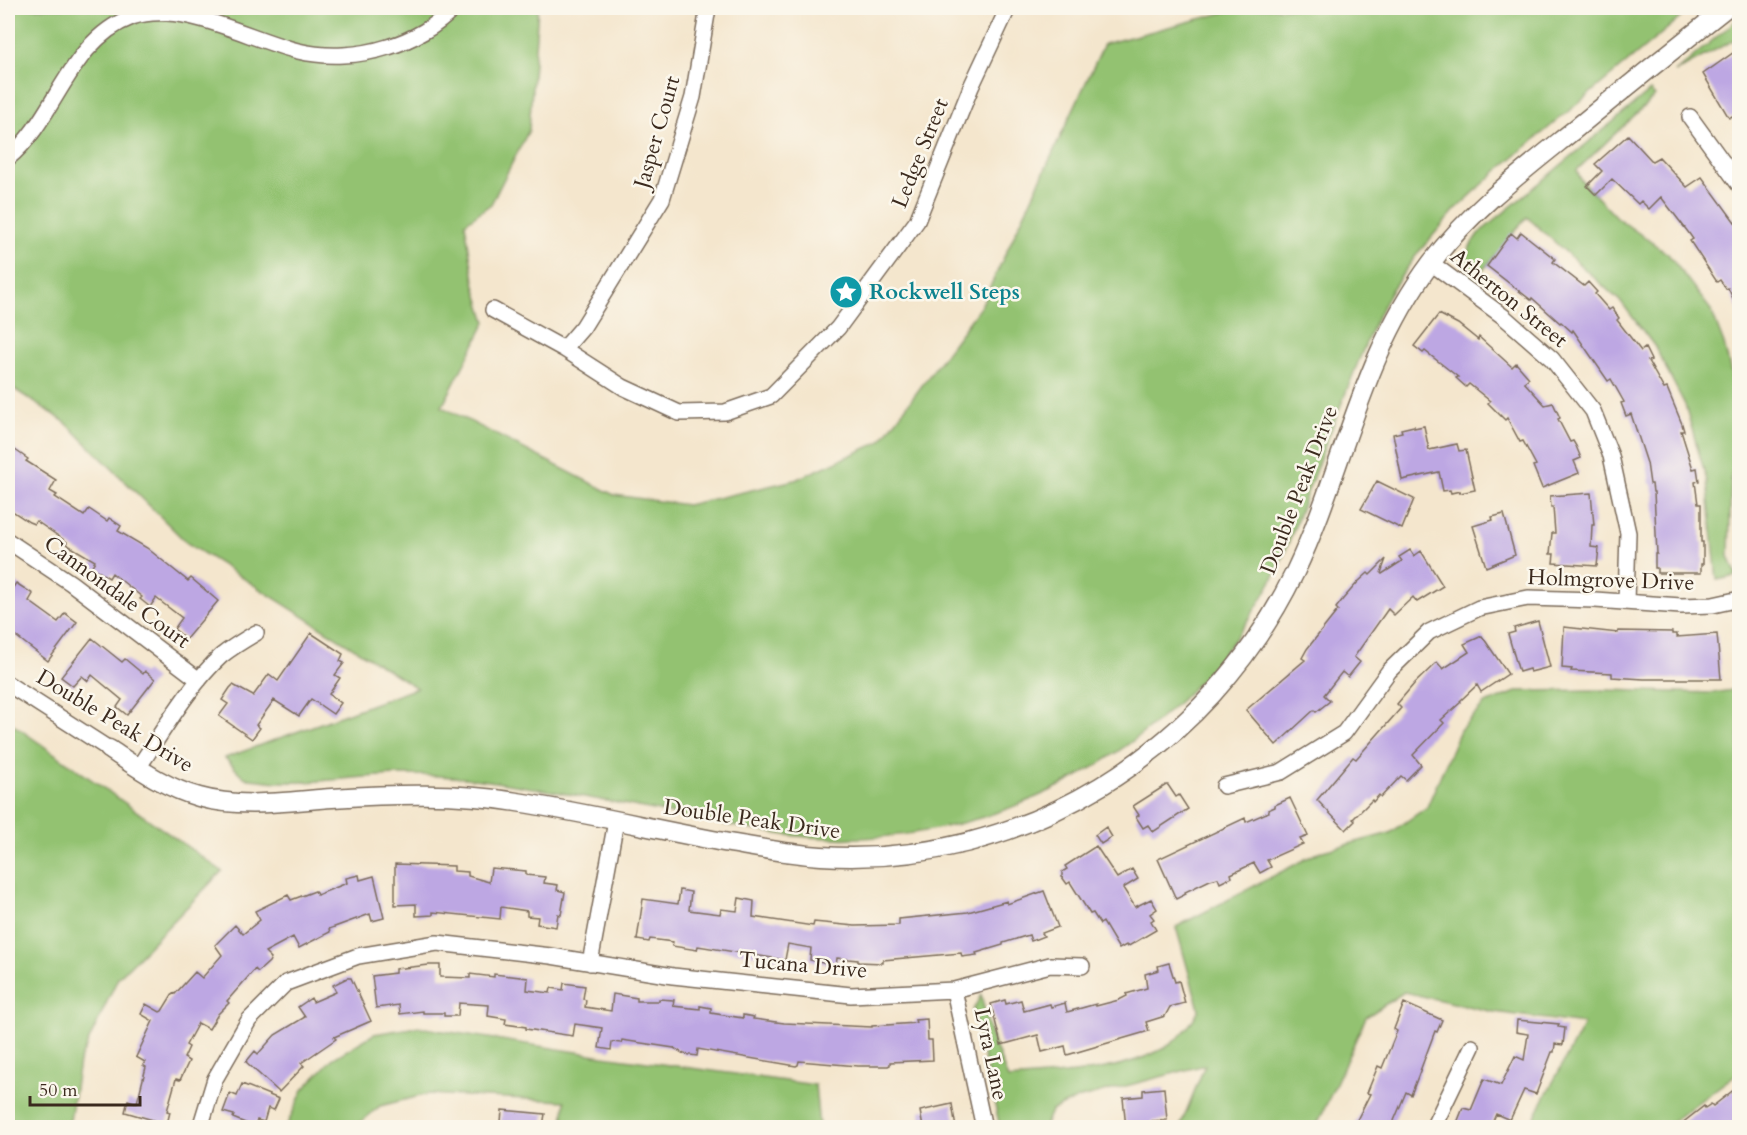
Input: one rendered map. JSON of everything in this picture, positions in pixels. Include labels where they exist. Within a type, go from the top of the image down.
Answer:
[{"type":"street","points":[[8,158],[36,127],[78,60],[94,41],[113,26],[133,17],[157,13],[179,14],[296,51],[340,55],[373,51],[400,43],[428,28],[454,8]]},
{"type":"street","name":"Jasper Court","points":[[564,349],[583,327],[662,199],[693,97],[708,8]]},
{"type":"street","name":"Ledge Street","points":[[493,310],[564,349],[623,387],[680,413],[725,412],[771,396],[838,328],[917,221],[970,87],[1008,8]]},
{"type":"street","name":"Double Peak Drive","points":[[8,684],[168,786],[214,801],[256,802],[410,794],[478,797],[520,802],[795,854],[837,857],[892,855],[955,845],[1014,828],[1097,788],[1149,754],[1185,724],[1218,690],[1247,653],[1274,610],[1306,547],[1378,353],[1398,315],[1431,263],[1460,230],[1507,184],[1726,8]]},
{"type":"street","points":[[1690,117],[1740,186]]},
{"type":"street","name":"Atherton Street","points":[[1431,263],[1504,317],[1552,359],[1593,411],[1611,456],[1628,533],[1626,602]]},
{"type":"street","name":"Cannondale Court","points":[[8,541],[71,583],[199,680]]},
{"type":"street","name":"Holmgrove Drive","points":[[1224,786],[1281,772],[1344,733],[1389,671],[1429,632],[1479,608],[1528,598],[1681,606],[1713,605],[1740,599]]},
{"type":"street","points":[[138,768],[199,680],[220,657],[236,644],[256,633]]},
{"type":"street","points":[[590,963],[616,821]]},
{"type":"street","name":"Tucana Drive","points":[[200,1128],[214,1079],[249,1020],[286,983],[358,956],[437,943],[551,956],[673,975],[851,995],[954,990],[1050,965],[1082,966]]},
{"type":"street","name":"Lyra Lane","points":[[954,990],[984,1128]]},
{"type":"street","points":[[1434,1128],[1472,1047]]},
{"type":"green space","points":[[8,8],[538,8],[529,130],[491,204],[465,223],[475,286],[486,322],[442,407],[614,495],[687,505],[795,480],[880,442],[981,306],[1104,44],[1241,8],[1692,8],[1497,171],[1455,210],[1417,254],[1390,292],[1373,326],[1275,575],[1229,646],[1181,700],[1126,746],[1065,783],[1000,812],[931,830],[860,838],[771,833],[596,799],[468,778],[403,775],[278,782],[248,779],[243,776],[225,758],[417,688],[187,543],[65,422],[8,385]]},
{"type":"green space","points":[[1739,18],[1739,39],[1737,38],[1675,72]]},
{"type":"green space","points":[[1650,91],[1655,96],[1577,170],[1581,180],[1616,217],[1668,254],[1711,310],[1724,344],[1740,411],[1739,460],[1731,477],[1729,556],[1737,576],[1717,580],[1707,481],[1685,405],[1655,347],[1622,303],[1527,217],[1474,281],[1466,262],[1467,252],[1478,234]]},
{"type":"green space","points":[[1739,689],[1739,1072],[1667,1127],[1529,1127],[1584,1024],[1494,1012],[1404,992],[1366,1017],[1316,1127],[1180,1127],[1205,1065],[1077,1099],[1051,1111],[1044,1127],[1000,1127],[973,1010],[981,995],[990,1032],[1008,1079],[1089,1071],[1130,1062],[1149,1055],[1166,1047],[1181,1035],[1199,1009],[1176,927],[1319,852],[1390,833],[1427,807],[1460,730],[1485,704],[1519,691],[1605,690],[1712,693]]},
{"type":"green space","points":[[8,721],[222,871],[118,978],[79,1062],[69,1127],[8,1127]]},
{"type":"green space","points":[[418,1027],[603,1056],[815,1085],[819,1127],[563,1127],[565,1101],[428,1094],[380,1106],[355,1127],[286,1127],[303,1090],[332,1059],[374,1034]]},
{"type":"building","points":[[1740,48],[1740,127],[1732,116],[1729,118],[1703,74]]},
{"type":"building","points":[[1628,135],[1652,161],[1659,157],[1687,187],[1702,177],[1740,229],[1740,313],[1728,288],[1726,289],[1720,280],[1717,282],[1690,241],[1693,239],[1661,197],[1649,209],[1641,201],[1638,204],[1612,179],[1596,195],[1587,186],[1602,171],[1595,164]]},
{"type":"building","points":[[1521,232],[1555,259],[1553,262],[1584,286],[1588,282],[1609,310],[1612,308],[1619,318],[1617,320],[1641,351],[1645,348],[1651,360],[1648,361],[1664,389],[1667,388],[1682,424],[1684,431],[1681,431],[1693,469],[1697,468],[1699,481],[1695,482],[1698,504],[1701,504],[1701,542],[1703,542],[1701,573],[1657,573],[1657,568],[1655,568],[1655,554],[1657,554],[1654,492],[1631,414],[1626,416],[1621,403],[1624,402],[1611,379],[1608,381],[1573,330],[1572,332],[1532,298],[1531,300],[1487,266],[1511,233],[1517,238]]},
{"type":"building","points":[[1439,314],[1458,324],[1478,340],[1479,337],[1512,367],[1516,363],[1529,378],[1524,382],[1545,405],[1553,403],[1560,418],[1558,419],[1581,458],[1574,461],[1579,473],[1542,488],[1533,466],[1536,465],[1507,418],[1505,420],[1488,403],[1490,401],[1469,384],[1466,387],[1456,378],[1458,377],[1425,351],[1423,353],[1414,346]]},
{"type":"building","points":[[1414,426],[1414,428],[1424,426],[1429,450],[1457,444],[1459,451],[1466,450],[1475,490],[1460,493],[1460,491],[1451,493],[1450,490],[1443,491],[1439,472],[1402,480],[1393,434],[1402,432],[1401,429]]},
{"type":"building","points":[[8,445],[28,459],[26,461],[56,480],[50,491],[57,495],[55,497],[84,516],[89,509],[107,521],[109,518],[121,526],[118,531],[147,548],[188,581],[191,578],[218,601],[186,639],[174,629],[182,618],[156,598],[150,607],[140,599],[142,597],[112,573],[109,578],[91,567],[95,561],[66,544],[67,542],[36,521],[34,524],[29,522],[8,508]]},
{"type":"building","points":[[1377,481],[1414,499],[1402,529],[1361,509]]},
{"type":"building","points":[[1591,493],[1594,525],[1592,525],[1591,547],[1599,548],[1597,566],[1553,563],[1554,554],[1550,554],[1552,533],[1555,533],[1550,496]]},
{"type":"building","points":[[1504,514],[1515,555],[1486,567],[1473,526]]},
{"type":"building","points":[[1410,550],[1414,556],[1421,551],[1443,586],[1417,602],[1413,597],[1394,615],[1388,609],[1354,657],[1360,662],[1348,677],[1342,672],[1324,695],[1330,701],[1316,712],[1314,710],[1276,745],[1246,710],[1305,660],[1302,658],[1307,649],[1358,582],[1368,573],[1370,575],[1386,559],[1382,574],[1402,561],[1399,557]]},
{"type":"building","points":[[16,583],[33,594],[29,601],[58,622],[65,613],[77,622],[48,661],[8,630],[8,586],[12,589]]},
{"type":"building","points":[[1538,621],[1550,667],[1519,672],[1508,634],[1515,632],[1514,628]]},
{"type":"building","points":[[1564,627],[1618,633],[1618,631],[1672,632],[1672,634],[1677,634],[1677,637],[1717,634],[1721,679],[1644,679],[1612,677],[1612,673],[1571,671],[1572,669],[1562,668]]},
{"type":"building","points":[[311,633],[343,654],[340,661],[344,663],[335,675],[340,678],[329,694],[341,703],[333,714],[311,699],[299,716],[274,700],[256,725],[260,728],[252,739],[219,716],[228,704],[222,700],[233,685],[253,696],[269,674],[278,681]]},
{"type":"building","points":[[1482,636],[1508,674],[1481,692],[1477,685],[1460,701],[1441,720],[1444,723],[1413,755],[1421,765],[1406,780],[1401,776],[1381,797],[1379,795],[1373,802],[1372,800],[1353,819],[1355,821],[1346,830],[1317,800],[1353,757],[1356,759],[1401,708],[1397,704],[1414,684],[1437,662],[1443,669],[1469,652],[1464,644]]},
{"type":"building","points":[[92,638],[122,662],[125,659],[143,674],[145,671],[155,679],[127,715],[117,707],[122,700],[92,675],[88,681],[82,676],[73,686],[61,677]]},
{"type":"building","points":[[1166,785],[1176,797],[1179,795],[1188,809],[1153,832],[1148,825],[1143,828],[1136,817],[1139,815],[1133,806]]},
{"type":"building","points":[[1290,798],[1308,836],[1300,839],[1303,844],[1267,860],[1271,867],[1260,873],[1254,863],[1231,874],[1232,877],[1220,883],[1218,878],[1210,880],[1176,899],[1158,859],[1245,818],[1246,822],[1269,812],[1268,810],[1275,805]]},
{"type":"building","points":[[1106,827],[1112,837],[1101,844],[1095,835]]},
{"type":"building","points":[[1096,846],[1117,878],[1132,869],[1138,879],[1123,888],[1135,907],[1151,899],[1157,909],[1150,914],[1154,919],[1151,921],[1156,930],[1127,947],[1126,945],[1119,949],[1103,922],[1100,924],[1093,913],[1090,914],[1070,882],[1067,884],[1062,877],[1062,872],[1067,869],[1065,866]]},
{"type":"building","points":[[395,864],[454,866],[454,871],[468,872],[468,876],[489,882],[491,868],[526,871],[526,875],[545,877],[544,883],[558,885],[557,890],[565,892],[561,915],[558,914],[556,927],[537,924],[538,917],[527,916],[527,911],[501,907],[500,919],[433,912],[433,915],[416,916],[416,904],[395,905]]},
{"type":"building","points":[[359,875],[360,880],[374,876],[384,918],[372,921],[370,914],[329,929],[330,932],[299,948],[293,937],[265,952],[271,958],[269,962],[258,972],[255,969],[227,1001],[229,1003],[218,1014],[209,1029],[198,1023],[186,1045],[189,1047],[184,1058],[189,1061],[180,1080],[176,1079],[167,1111],[170,1112],[167,1124],[125,1112],[128,1100],[137,1103],[146,1067],[143,1065],[145,1062],[136,1057],[153,1021],[141,1014],[146,1004],[160,1012],[173,993],[175,994],[195,972],[202,978],[222,955],[215,945],[235,925],[243,934],[260,920],[255,911],[288,895],[291,900],[315,891],[317,895],[347,883],[346,878]]},
{"type":"building","points":[[680,890],[691,892],[689,910],[720,914],[721,909],[737,911],[739,898],[754,901],[753,917],[813,926],[814,922],[855,926],[899,925],[899,919],[968,912],[1007,901],[1007,904],[1044,891],[1058,927],[1042,933],[1044,936],[1031,941],[1029,935],[976,953],[977,955],[962,957],[961,953],[883,960],[883,963],[837,958],[836,966],[810,960],[811,948],[788,944],[785,960],[698,946],[697,950],[672,946],[673,942],[637,940],[643,899],[678,904]]},
{"type":"building","points":[[1169,963],[1175,982],[1179,981],[1185,1003],[1170,1007],[1165,1016],[1146,1022],[1149,1031],[1067,1055],[1065,1046],[1042,1052],[1038,1035],[1001,1045],[991,1004],[1005,1000],[1006,1004],[1021,1000],[1024,1011],[1050,1004],[1051,1007],[1065,1003],[1067,1012],[1096,1004],[1096,1006],[1119,1000],[1127,996],[1126,994],[1147,988],[1145,974],[1159,970],[1158,966]]},
{"type":"building","points":[[440,965],[440,977],[470,978],[470,974],[494,977],[494,974],[528,978],[527,990],[550,993],[551,988],[563,990],[564,983],[585,986],[583,999],[586,1000],[585,1007],[611,1011],[613,994],[637,998],[637,1001],[674,1000],[673,1006],[700,1009],[700,1006],[711,1008],[711,1013],[743,1018],[743,1015],[754,1017],[753,1019],[784,1023],[872,1027],[916,1023],[915,1020],[927,1019],[928,1040],[932,1040],[933,1060],[890,1062],[888,1066],[799,1061],[796,1066],[698,1049],[697,1056],[684,1054],[674,1048],[622,1040],[621,1043],[612,1042],[611,1050],[599,1048],[602,1028],[575,1024],[573,1036],[526,1029],[526,1027],[505,1024],[506,1019],[488,1016],[489,1005],[459,1003],[458,1016],[423,1013],[423,1011],[400,1014],[399,1005],[376,1008],[372,976],[395,973],[395,969]]},
{"type":"building","points":[[351,978],[371,1021],[334,1037],[336,1039],[301,1063],[304,1066],[279,1092],[246,1062],[255,1051],[258,1054],[275,1035],[305,1017],[298,1007],[311,998],[313,1002],[336,992],[333,985]]},
{"type":"building","points":[[1404,1003],[1442,1020],[1437,1032],[1435,1031],[1411,1095],[1406,1092],[1391,1128],[1362,1128],[1355,1124],[1370,1094],[1367,1093],[1378,1066],[1382,1068],[1397,1031],[1394,1029]]},
{"type":"building","points":[[1517,1020],[1559,1024],[1558,1027],[1565,1028],[1563,1045],[1555,1044],[1554,1052],[1552,1052],[1536,1094],[1524,1090],[1510,1120],[1496,1114],[1490,1128],[1455,1128],[1463,1108],[1471,1110],[1484,1079],[1501,1085],[1515,1056],[1524,1060],[1528,1034],[1516,1032]]},
{"type":"building","points":[[242,1084],[279,1099],[274,1110],[268,1108],[264,1122],[257,1120],[255,1127],[233,1118],[234,1115],[223,1112],[230,1093],[237,1096]]},
{"type":"building","points":[[1740,1085],[1740,1128],[1676,1128],[1704,1106],[1705,1108],[1711,1104],[1713,1106]]},
{"type":"building","points":[[1164,1088],[1167,1120],[1152,1121],[1152,1128],[1126,1128],[1123,1098],[1143,1096],[1143,1090]]},
{"type":"building","points":[[952,1104],[956,1128],[923,1128],[920,1111]]},
{"type":"building","points":[[502,1110],[545,1114],[543,1126],[506,1128],[507,1123],[501,1122]]},
{"type":"place","name":"Rockwell Steps","points":[[846,292]]}]
